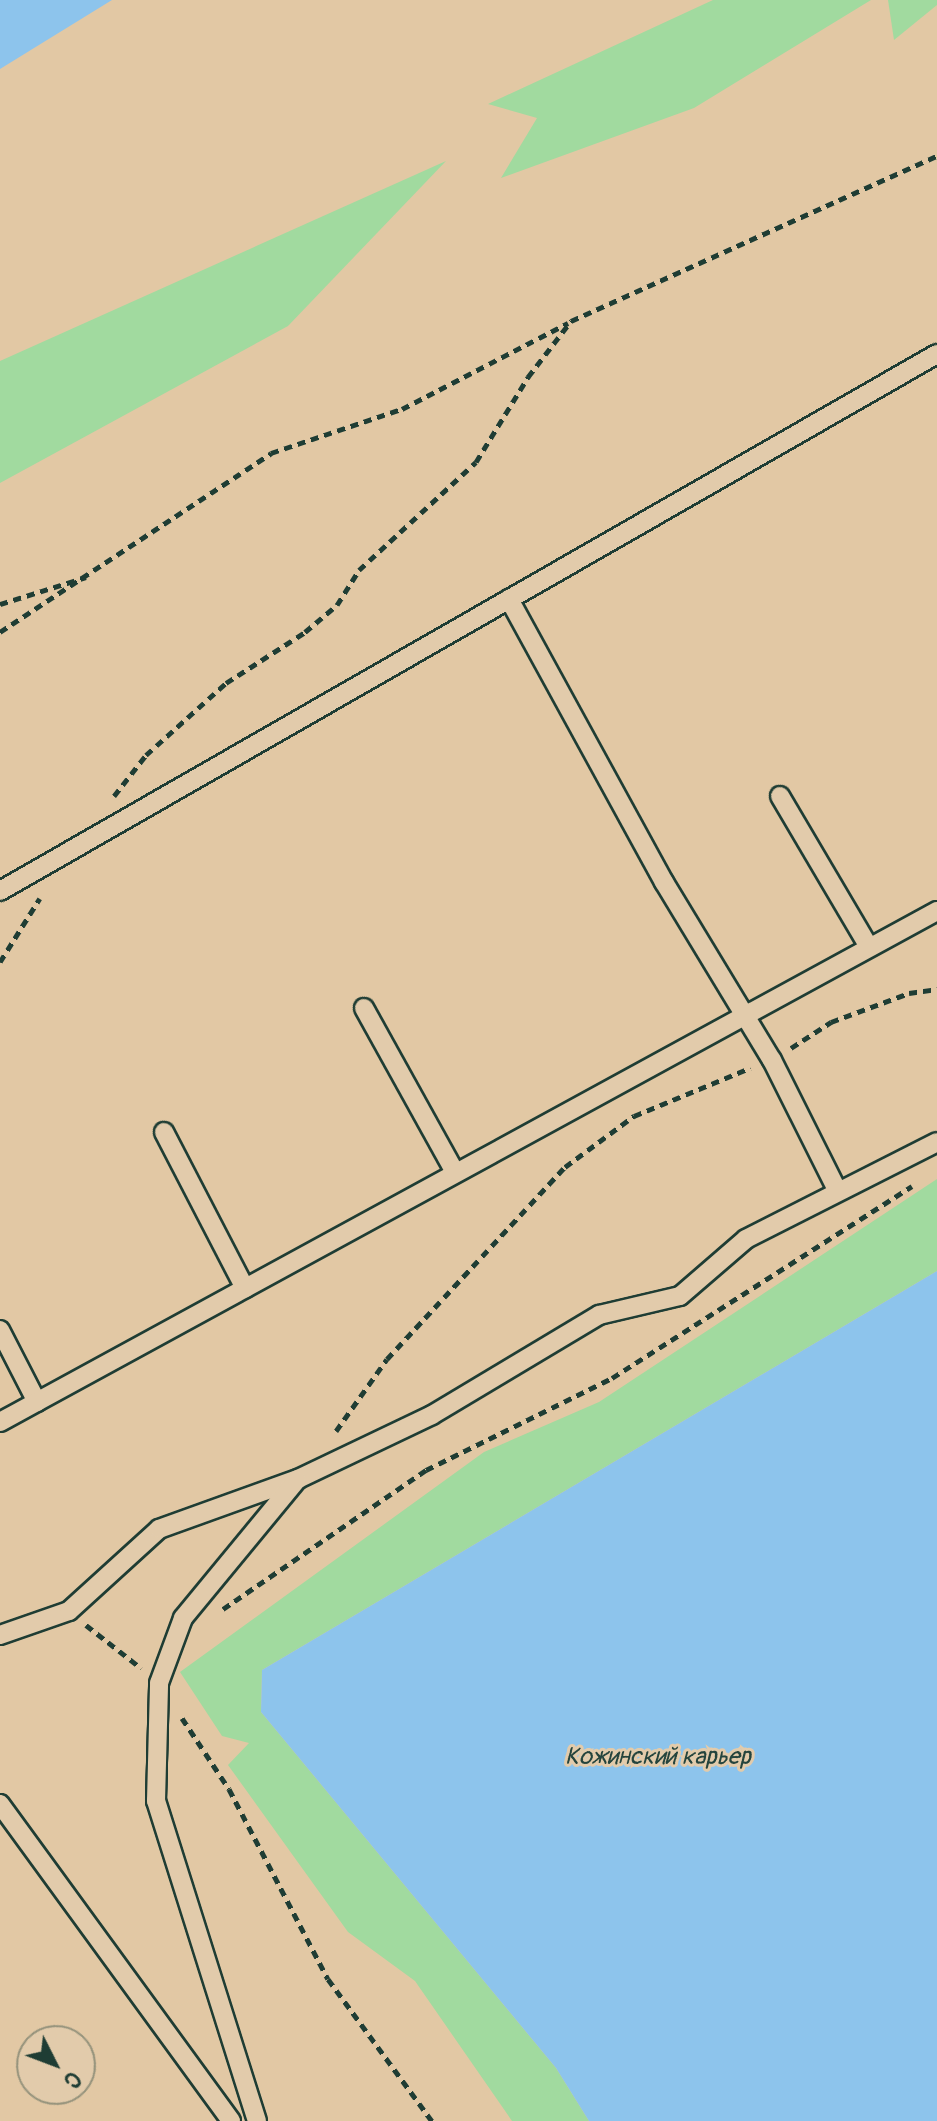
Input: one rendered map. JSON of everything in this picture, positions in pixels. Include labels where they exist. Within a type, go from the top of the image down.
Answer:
[{"type":"lane","points":[[0,891],[937,354]]},
{"type":"lane","points":[[509,599],[664,882],[772,1060],[837,1190]]},
{"type":"lane","points":[[780,796],[869,947]]},
{"type":"lane","points":[[0,1422],[937,911]]},
{"type":"lane","points":[[364,1008],[455,1172]]},
{"type":"lane","points":[[164,1132],[245,1288]]},
{"type":"lane","points":[[0,1635],[69,1611],[159,1529],[298,1479],[432,1415],[599,1315],[680,1296],[746,1239],[837,1190],[937,1142]]},
{"type":"lane","points":[[0,1330],[37,1402]]},
{"type":"lane","points":[[257,2121],[156,1801],[159,1683],[183,1618],[298,1479]]},
{"type":"lane","points":[[1,1806],[231,2121]]},
{"type":"path","points":[[0,632],[95,574],[271,453],[402,409],[571,321],[937,156]]},
{"type":"path","points":[[109,802],[146,755],[226,683],[305,632],[337,605],[359,570],[476,462],[528,377],[571,321]]},
{"type":"path","points":[[0,604],[95,574]]},
{"type":"path","points":[[0,962],[47,886]]},
{"type":"path","points":[[327,1442],[387,1359],[565,1167],[634,1116],[772,1060],[831,1022],[909,993],[937,989]]},
{"type":"path","points":[[183,1618],[227,1608],[426,1470],[612,1378],[924,1178]]},
{"type":"path","points":[[69,1611],[159,1683],[229,1789],[328,1979],[432,2121]]},
{"type":"green space","points":[[713,0],[871,0],[694,108],[501,178],[537,118],[488,104]]},
{"type":"green space","points":[[888,0],[937,0],[937,5],[894,40]]},
{"type":"green space","points":[[446,161],[288,326],[0,483],[0,361]]},
{"type":"green space","points":[[937,1179],[937,1271],[262,1670],[261,1712],[556,2068],[589,2121],[512,2121],[415,1981],[348,1932],[228,1765],[249,1743],[222,1736],[180,1672],[484,1452],[599,1402]]},
{"type":"water","points":[[0,0],[112,0],[0,69]]},
{"type":"water","name":"Кожинский карьер","points":[[937,1271],[937,2121],[589,2121],[556,2068],[261,1712],[262,1670]]}]
